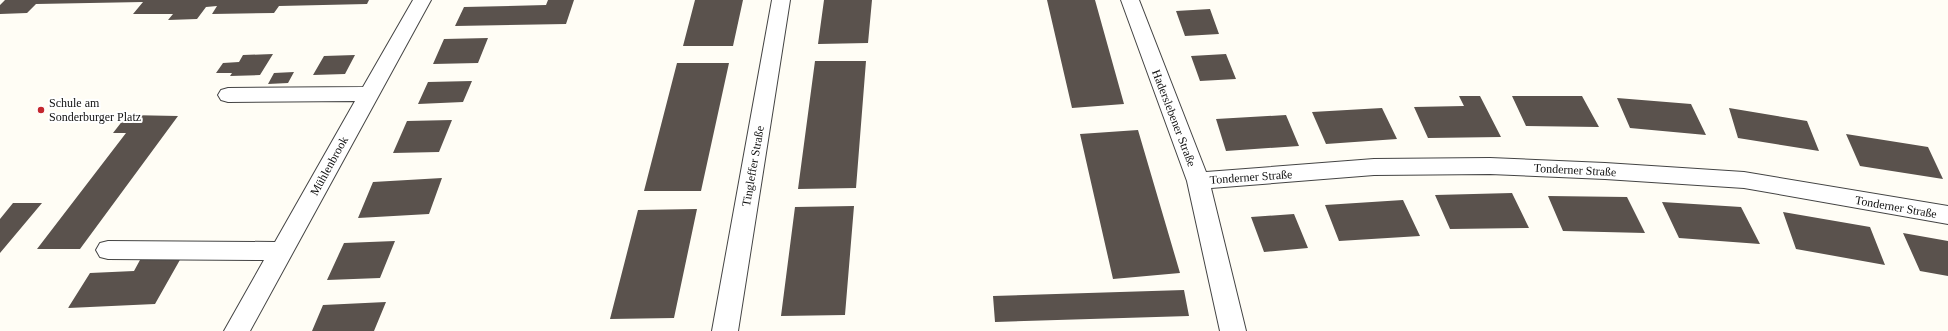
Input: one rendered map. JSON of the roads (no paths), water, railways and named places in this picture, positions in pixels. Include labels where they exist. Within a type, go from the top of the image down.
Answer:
[{"type":"street","name":"Mühlenbrook","points":[[237,331],[422,0]]},
{"type":"street","name":"Tingleffer Straße","points":[[725,331],[780,0]]},
{"type":"street","name":"Haderslebener Straße","points":[[1130,0],[1198,181],[1233,331]]},
{"type":"street","points":[[228,95],[369,94]]},
{"type":"street","name":"Tonderner Straße","points":[[1198,181],[1374,167],[1490,166],[1605,171],[1744,180],[1948,216]]},
{"type":"street","points":[[108,250],[282,251]]},
{"type":"place","name":"Schule am Sonderburger Platz","points":[[41,110]]}]
